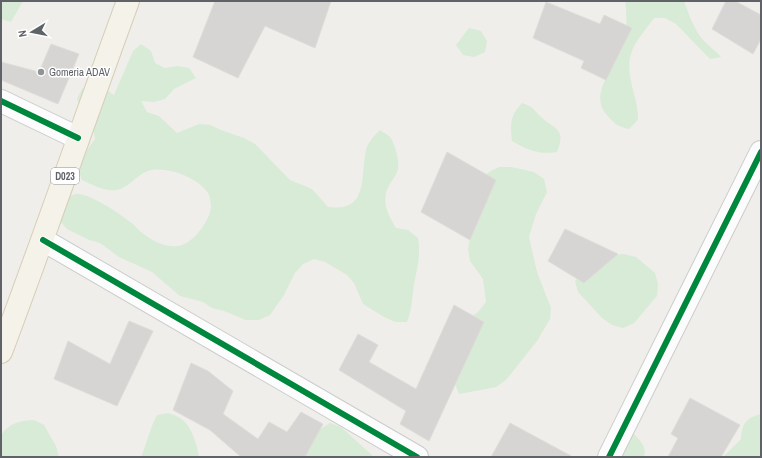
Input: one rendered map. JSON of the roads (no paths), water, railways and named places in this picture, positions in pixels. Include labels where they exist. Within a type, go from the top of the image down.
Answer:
[{"type":"main road","name":"D023","points":[[1,352],[43,240],[78,138],[128,1]]},
{"type":"street","points":[[1,101],[78,138]]},
{"type":"street","points":[[609,457],[761,152]]},
{"type":"street","points":[[43,240],[417,457]]},
{"type":"place","name":"Gomeria ADAV","points":[[41,72]]}]
